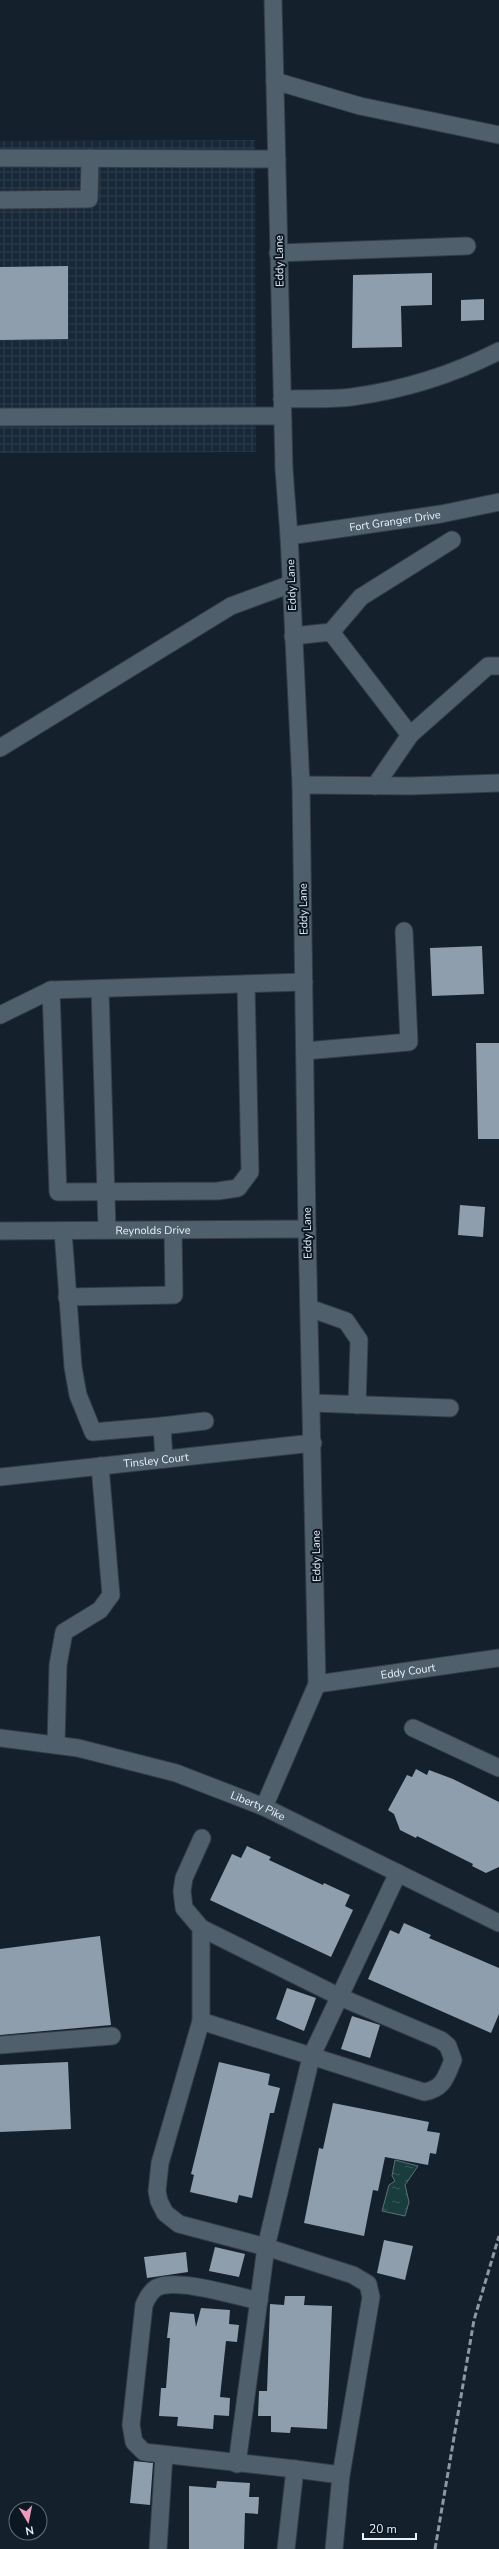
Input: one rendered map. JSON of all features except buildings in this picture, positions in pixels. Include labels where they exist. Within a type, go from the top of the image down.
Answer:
[{"type":"street","name":"Eddy Lane","points":[[264,1807],[317,1684],[313,1443],[307,1229],[301,785],[282,416],[273,0]]},
{"type":"street","points":[[275,81],[360,106],[499,135]]},
{"type":"street","points":[[0,158],[277,159]]},
{"type":"street","points":[[0,200],[89,199],[90,158]]},
{"type":"street","points":[[278,253],[467,246]]},
{"type":"street","points":[[282,399],[352,397],[387,390],[414,384],[482,360],[499,351]]},
{"type":"street","points":[[0,417],[282,416]]},
{"type":"street","name":"Fort Granger Drive","points":[[289,536],[441,514],[499,502]]},
{"type":"street","points":[[293,636],[331,632],[361,597],[452,540]]},
{"type":"street","points":[[0,748],[231,606],[291,584]]},
{"type":"street","points":[[331,632],[410,735]]},
{"type":"street","points":[[375,786],[410,735],[488,666],[499,666]]},
{"type":"street","points":[[301,785],[375,786],[499,783]]},
{"type":"street","points":[[305,1051],[409,1042],[404,931]]},
{"type":"street","points":[[0,1015],[51,990],[304,982]]},
{"type":"street","points":[[51,990],[58,1192],[218,1191],[238,1188],[250,1172],[246,984]]},
{"type":"street","points":[[100,989],[106,1230]]},
{"type":"street","name":"Reynolds Drive","points":[[0,1231],[307,1229]]},
{"type":"street","points":[[63,1230],[67,1297],[78,1395],[93,1432],[205,1421]]},
{"type":"street","points":[[67,1297],[174,1295],[172,1230]]},
{"type":"street","points":[[309,1308],[346,1321],[358,1340],[356,1404]]},
{"type":"street","points":[[312,1403],[450,1408]]},
{"type":"street","points":[[162,1426],[164,1459]]},
{"type":"street","name":"Tinsley Court","points":[[0,1478],[313,1443]]},
{"type":"street","points":[[56,1745],[58,1665],[64,1632],[100,1610],[111,1595],[100,1466]]},
{"type":"street","name":"Eddy Court","points":[[317,1684],[499,1658]]},
{"type":"street","points":[[413,1728],[499,1768]]},
{"type":"street","name":"Liberty Pike","points":[[0,1738],[56,1745],[128,1759],[176,1773],[264,1807],[499,1922]]},
{"type":"street","points":[[201,2021],[313,2055],[424,2092],[435,2090],[443,2084],[453,2060],[448,2046],[441,2040],[340,1997],[201,1928],[184,1908],[182,1891],[184,1878],[202,1838]]},
{"type":"street","points":[[237,2464],[266,2247],[313,2055],[398,1873]]},
{"type":"street","points":[[201,1928],[201,2021],[160,2163],[157,2191],[165,2214],[179,2224],[266,2247],[353,2275],[368,2284],[371,2297],[341,2475],[334,2549]]},
{"type":"street","points":[[0,2045],[112,2036]]},
{"type":"street","points":[[259,2301],[174,2284],[157,2287],[148,2295],[144,2305],[131,2425],[134,2442],[144,2452],[341,2475]]},
{"type":"street","points":[[158,2549],[164,2455]]},
{"type":"street","points":[[286,2549],[295,2469]]},
{"type":"shaded area","points":[[255,140],[256,452],[0,453],[0,141]]},
{"type":"water","points":[[395,2160],[418,2166],[405,2185],[409,2202],[405,2216],[382,2211],[389,2185],[395,2181],[392,2176]]},
{"type":"railway","points":[[435,2549],[474,2320],[499,2236]]}]
